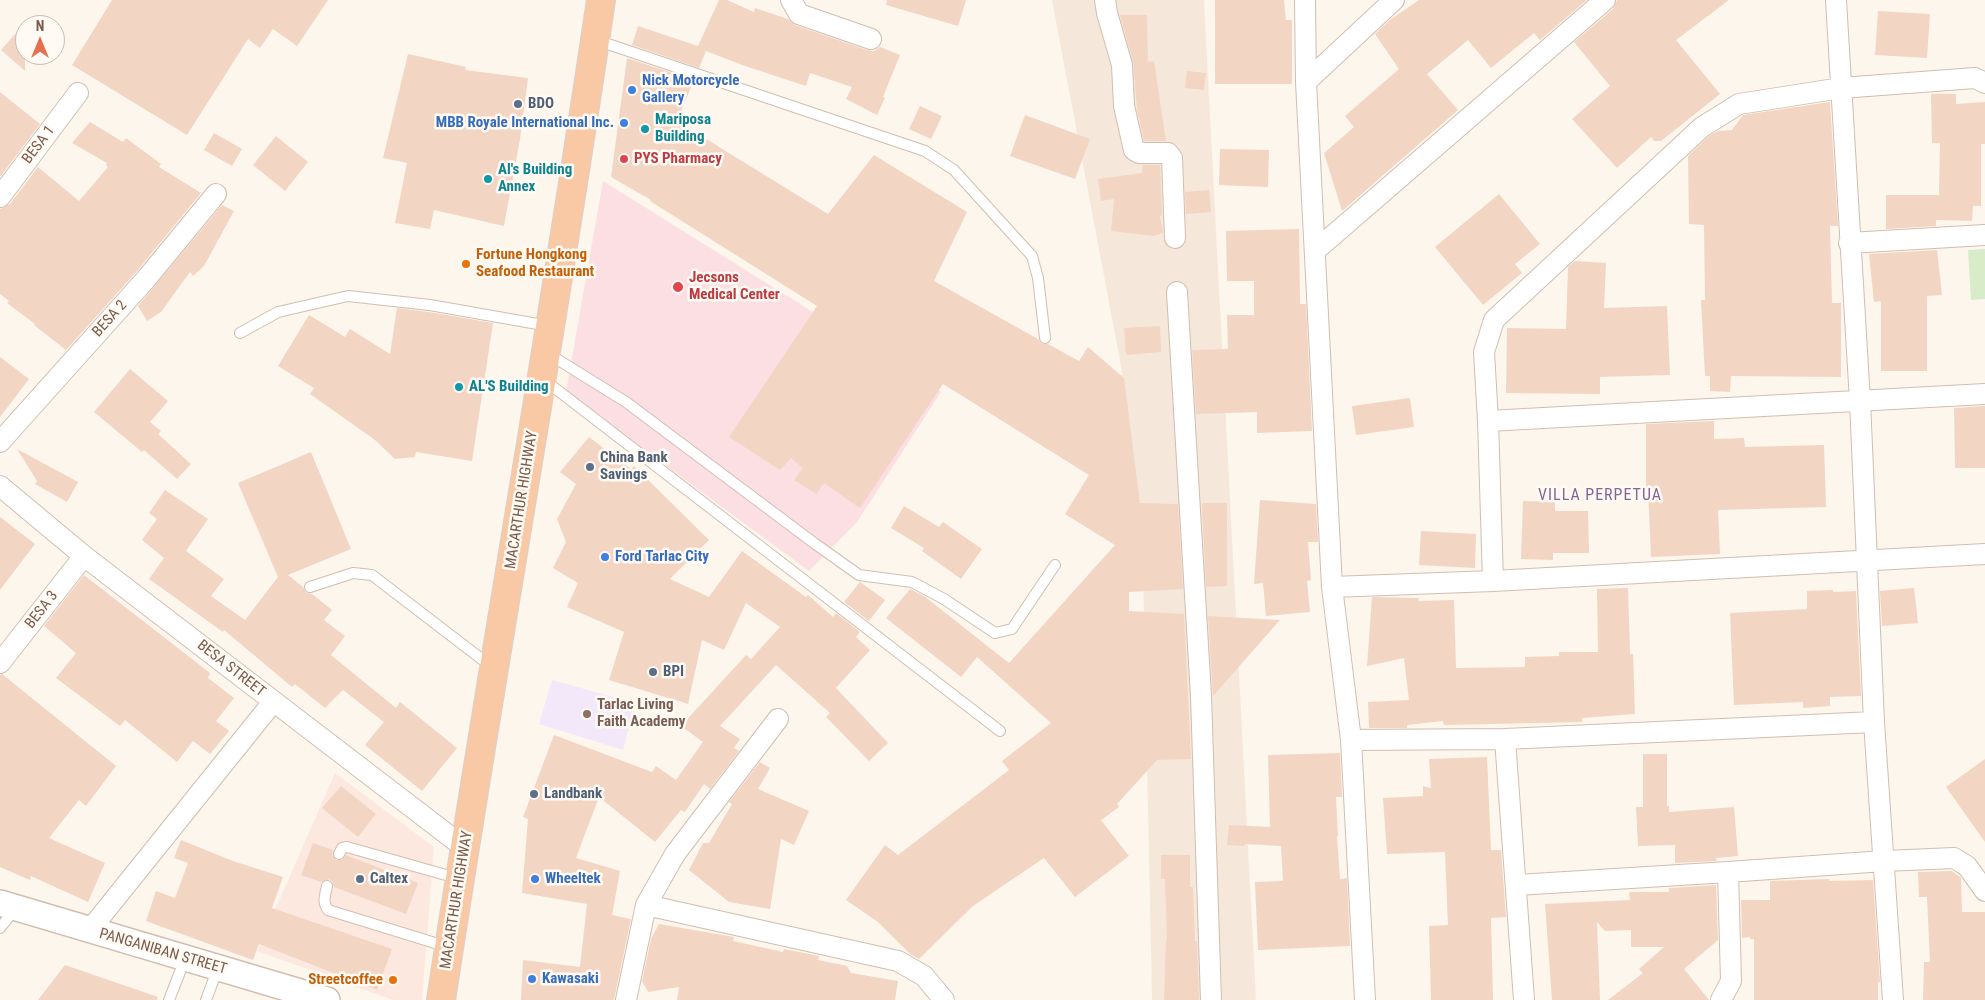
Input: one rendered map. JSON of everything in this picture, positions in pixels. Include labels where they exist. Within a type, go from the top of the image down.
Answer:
[{"type":"highway","name":"MACARTHUR HIGHWAY","points":[[441,1000],[552,326],[601,0]]},
{"type":"street","points":[[790,0],[799,14],[870,39]]},
{"type":"street","points":[[1106,0],[1107,14],[1122,66],[1124,106],[1134,150],[1139,153],[1168,153],[1172,158],[1175,238]]},
{"type":"street","points":[[1305,0],[1306,82],[1332,587],[1351,740],[1365,1000]]},
{"type":"street","points":[[1306,82],[1394,0]]},
{"type":"street","points":[[1316,250],[1605,0]]},
{"type":"street","points":[[1836,0],[1860,401],[1874,722],[1893,1000]]},
{"type":"street","points":[[1492,581],[1488,421],[1484,352],[1494,320],[1702,128],[1739,104],[1841,88],[1975,78],[1985,83]]},
{"type":"street","name":"BESA 1","points":[[0,197],[78,92]]},
{"type":"street","name":"BESA 2","points":[[0,442],[146,279],[216,194]]},
{"type":"street","points":[[1849,242],[1985,235]]},
{"type":"street","points":[[1177,292],[1199,667],[1211,1000]]},
{"type":"street","points":[[1488,421],[1985,394]]},
{"type":"street","name":"BESA STREET","points":[[0,486],[84,556],[465,848]]},
{"type":"street","points":[[1332,587],[1492,581],[1985,554]]},
{"type":"street","name":"BESA 3","points":[[0,663],[84,556]]},
{"type":"street","points":[[90,931],[273,702]]},
{"type":"street","points":[[626,1000],[646,906],[675,854],[778,719]]},
{"type":"street","points":[[1351,740],[1506,739],[1874,722]]},
{"type":"street","points":[[1506,739],[1524,1000]]},
{"type":"street","points":[[1517,885],[1954,858],[1967,866],[1985,891]]},
{"type":"street","points":[[1721,1000],[1731,981],[1728,872]]},
{"type":"street","name":"PANGANIBAN STREET","points":[[8,905],[90,931],[327,1000]]},
{"type":"street","points":[[646,906],[898,961],[924,976],[944,1000]]},
{"type":"lane","points":[[596,40],[890,138],[925,151],[954,170],[1032,256],[1038,278],[1046,338]]},
{"type":"lane","points":[[240,333],[278,312],[348,296],[430,305],[552,326]]},
{"type":"lane","points":[[547,352],[626,402],[859,575],[912,582],[944,599],[995,633],[1012,628],[1055,565]]},
{"type":"lane","points":[[542,379],[1000,731]]},
{"type":"lane","points":[[310,587],[353,572],[372,576],[494,669]]},
{"type":"lane","points":[[339,854],[342,848],[347,847],[460,879]]},
{"type":"lane","points":[[327,886],[324,904],[328,910],[449,948]]},
{"type":"lane","points":[[0,928],[8,905]]},
{"type":"lane","points":[[170,1000],[185,958]]},
{"type":"lane","points":[[206,1000],[218,968]]},
{"type":"shaded area","points":[[1052,0],[1204,0],[1256,1000],[1152,1000],[1143,571],[1121,366]]},
{"type":"shaded area","name":"Jecsons Medical Center","points":[[603,181],[941,392],[857,522],[809,571],[566,392]]},
{"type":"shaded area","name":"Tarlac Living Faith Academy","points":[[552,680],[635,703],[623,750],[539,724]]},
{"type":"shaded area","points":[[335,773],[434,847],[422,1000],[393,1000],[257,951]]},
{"type":"green space","points":[[1985,249],[1985,299],[1971,300],[1968,250]]},
{"type":"building","points":[[112,0],[328,0],[297,46],[273,29],[260,48],[248,39],[187,135],[72,65]]},
{"type":"building","points":[[719,0],[727,0],[754,12],[755,8],[788,19],[795,25],[867,50],[874,51],[880,47],[900,55],[877,115],[846,99],[852,87],[810,73],[806,86],[706,51],[699,68],[632,45],[638,26],[698,46]]},
{"type":"building","points":[[887,0],[966,0],[958,26],[886,5]]},
{"type":"building","points":[[1215,0],[1284,0],[1286,20],[1292,20],[1292,84],[1215,84]]},
{"type":"building","points":[[1419,0],[1587,0],[1540,40],[1534,33],[1491,68],[1468,40],[1427,74],[1458,110],[1342,211],[1324,153],[1354,127],[1345,116],[1399,69],[1375,34],[1390,20]]},
{"type":"building","points":[[1617,0],[1729,0],[1676,40],[1720,94],[1661,141],[1654,141],[1651,137],[1617,168],[1572,119],[1610,86],[1574,42],[1613,9]]},
{"type":"building","points":[[1878,11],[1930,14],[1927,58],[1875,55]]},
{"type":"building","points":[[1120,15],[1147,15],[1148,62],[1154,61],[1166,141],[1144,141],[1137,108],[1133,62]]},
{"type":"building","points":[[15,34],[15,62],[1,50]]},
{"type":"building","points":[[408,54],[466,67],[465,70],[528,78],[520,139],[504,226],[434,210],[430,229],[395,223],[407,163],[383,158]]},
{"type":"building","points":[[627,58],[694,80],[677,121],[828,214],[874,155],[967,212],[934,281],[1038,339],[1042,344],[1048,344],[1079,361],[1088,347],[1124,378],[1140,503],[1178,504],[1183,589],[1129,592],[1129,611],[1184,614],[1191,759],[1157,760],[1117,804],[1119,807],[1101,820],[1129,856],[1075,897],[1044,858],[973,906],[919,959],[910,954],[878,922],[846,900],[885,845],[898,855],[1009,770],[1002,761],[1051,723],[977,657],[961,677],[886,618],[910,589],[924,596],[1009,663],[1115,545],[1065,514],[1089,475],[943,384],[860,508],[824,483],[816,494],[794,480],[803,468],[791,458],[780,470],[729,437],[817,306],[651,200],[611,177]]},
{"type":"building","points":[[18,65],[25,65],[25,71]]},
{"type":"building","points":[[1187,71],[1206,73],[1204,90],[1185,88]]},
{"type":"building","points":[[0,92],[40,124],[0,177]]},
{"type":"building","points":[[1931,94],[1956,94],[1956,104],[1985,102],[1985,144],[1981,144],[1981,206],[1973,206],[1972,221],[1936,220],[1936,226],[1886,229],[1886,195],[1939,195],[1940,143],[1932,143]]},
{"type":"building","points":[[1830,102],[1838,226],[1830,226],[1832,303],[1841,303],[1841,377],[1731,376],[1730,392],[1710,391],[1710,376],[1705,376],[1701,300],[1705,300],[1704,225],[1689,224],[1688,156],[1709,136],[1718,131],[1732,130],[1743,115]]},
{"type":"building","points":[[920,106],[942,116],[931,139],[909,129]]},
{"type":"building","points":[[1025,115],[1090,139],[1075,179],[1010,156]]},
{"type":"building","points":[[90,122],[123,142],[126,138],[161,164],[159,167],[201,193],[137,271],[66,350],[7,303],[9,301],[0,294],[0,209],[10,204],[38,167],[79,201],[108,167],[107,163],[72,143]]},
{"type":"building","points":[[214,133],[242,149],[232,166],[204,150]]},
{"type":"building","points":[[276,136],[308,162],[285,191],[253,165]]},
{"type":"building","points":[[1220,149],[1269,150],[1268,187],[1219,185]]},
{"type":"building","points":[[1143,165],[1160,165],[1162,215],[1160,216],[1163,233],[1154,236],[1111,231],[1114,199],[1101,201],[1098,179],[1142,173]]},
{"type":"building","points":[[1209,190],[1211,212],[1186,214],[1185,192]]},
{"type":"building","points":[[1499,194],[1540,244],[1515,264],[1522,273],[1483,305],[1435,247]]},
{"type":"building","points":[[222,205],[234,211],[204,266],[193,276],[190,272],[161,312],[147,321],[138,306]]},
{"type":"building","points":[[1299,229],[1300,304],[1306,304],[1312,431],[1257,433],[1257,412],[1196,414],[1192,350],[1228,349],[1227,315],[1254,315],[1254,281],[1227,281],[1226,231]]},
{"type":"building","points":[[1937,250],[1942,295],[1927,296],[1927,371],[1881,371],[1881,301],[1874,302],[1869,254]]},
{"type":"building","points":[[1575,261],[1606,263],[1604,308],[1667,306],[1670,375],[1600,377],[1600,394],[1506,393],[1507,328],[1566,329],[1568,267]]},
{"type":"building","points":[[397,308],[493,323],[472,461],[416,452],[415,457],[395,459],[375,440],[310,394],[314,388],[278,366],[309,315],[345,337],[350,329],[390,354]]},
{"type":"building","points":[[1160,326],[1161,352],[1126,355],[1124,328]]},
{"type":"building","points":[[0,357],[29,379],[0,417]]},
{"type":"building","points":[[130,369],[168,401],[150,422],[161,431],[158,434],[191,464],[177,479],[144,450],[142,452],[94,412]]},
{"type":"building","points":[[1410,398],[1414,427],[1356,435],[1352,406]]},
{"type":"building","points":[[1985,406],[1985,468],[1955,468],[1954,408]]},
{"type":"building","points":[[1714,421],[1714,439],[1744,438],[1745,447],[1824,445],[1826,507],[1718,510],[1720,554],[1651,557],[1648,487],[1646,487],[1646,424]]},
{"type":"building","points":[[589,437],[631,469],[634,466],[709,540],[670,579],[709,597],[742,551],[806,597],[808,595],[833,617],[836,613],[860,632],[856,637],[870,650],[836,688],[888,743],[869,761],[826,717],[830,713],[776,665],[720,726],[740,739],[734,748],[739,751],[710,789],[704,784],[685,812],[681,810],[655,842],[599,797],[576,858],[620,871],[612,915],[631,919],[614,1000],[521,1000],[523,960],[580,967],[587,904],[522,893],[528,819],[523,817],[554,735],[652,772],[656,766],[676,780],[703,742],[681,726],[746,655],[751,659],[780,627],[746,603],[724,650],[702,640],[688,704],[609,680],[624,632],[567,607],[578,583],[553,568],[566,542],[557,519],[576,484],[560,472]]},
{"type":"building","points":[[17,449],[78,482],[67,502],[35,484],[37,481]]},
{"type":"building","points":[[311,452],[351,549],[288,575],[303,587],[306,592],[312,594],[332,610],[324,620],[345,636],[331,655],[396,708],[400,702],[457,748],[422,791],[365,745],[384,722],[343,690],[325,708],[295,684],[292,687],[224,630],[223,632],[149,579],[164,558],[142,540],[157,519],[149,513],[165,490],[208,519],[186,551],[224,579],[211,596],[245,620],[278,577],[238,483]]},
{"type":"building","points":[[1260,500],[1316,504],[1318,542],[1308,542],[1311,580],[1307,581],[1310,612],[1266,616],[1263,583],[1254,584]]},
{"type":"building","points":[[1523,501],[1555,502],[1555,511],[1588,511],[1589,553],[1553,553],[1553,560],[1521,559]]},
{"type":"building","points":[[1227,503],[1227,586],[1206,587],[1202,504]]},
{"type":"building","points":[[904,506],[939,527],[943,522],[982,549],[961,579],[922,551],[924,548],[891,528]]},
{"type":"building","points":[[0,517],[35,544],[0,590]]},
{"type":"building","points":[[1421,531],[1476,534],[1475,568],[1419,565]]},
{"type":"building","points":[[84,575],[210,673],[208,678],[234,698],[216,721],[229,731],[210,754],[193,741],[177,762],[125,720],[120,726],[56,678],[76,653],[44,626]]},
{"type":"building","points":[[860,582],[885,600],[869,621],[844,602]]},
{"type":"building","points":[[1628,588],[1630,654],[1633,654],[1635,714],[1582,718],[1582,722],[1444,725],[1443,721],[1407,725],[1407,728],[1369,728],[1368,702],[1409,700],[1404,658],[1367,666],[1372,597],[1419,598],[1418,601],[1454,600],[1456,668],[1525,667],[1525,657],[1559,656],[1559,652],[1598,652],[1597,589]]},
{"type":"building","points":[[1914,588],[1918,623],[1882,626],[1880,591]]},
{"type":"building","points":[[1833,590],[1833,592],[1856,591],[1861,696],[1830,697],[1830,706],[1803,708],[1803,702],[1734,705],[1730,613],[1807,609],[1807,591]]},
{"type":"building","points":[[1208,616],[1280,620],[1213,696],[1213,695]]},
{"type":"building","points":[[2,674],[116,766],[86,806],[79,800],[49,838],[105,863],[88,902],[31,876],[30,880],[0,867],[0,675]]},
{"type":"building","points":[[1340,753],[1342,797],[1336,797],[1337,836],[1340,879],[1347,878],[1350,946],[1258,950],[1255,882],[1283,881],[1281,846],[1227,845],[1229,825],[1270,827],[1268,755]]},
{"type":"building","points":[[1643,754],[1667,754],[1667,806],[1669,806],[1669,812],[1734,807],[1738,856],[1716,858],[1717,861],[1675,863],[1675,845],[1638,846],[1636,807],[1643,807]]},
{"type":"building","points":[[1487,757],[1491,850],[1501,850],[1506,917],[1491,918],[1493,1000],[1431,1000],[1429,926],[1448,925],[1445,852],[1387,854],[1383,798],[1423,796],[1423,786],[1431,788],[1429,759]]},
{"type":"building","points":[[1985,759],[1985,842],[1946,787]]},
{"type":"building","points":[[760,762],[770,768],[758,789],[809,811],[794,845],[781,839],[770,909],[729,902],[689,870],[703,843],[709,843],[732,804],[729,802]]},
{"type":"building","points":[[341,786],[376,814],[358,837],[322,808]]},
{"type":"building","points":[[181,840],[233,861],[283,877],[272,908],[392,949],[377,990],[259,944],[253,960],[146,921],[156,891],[175,898],[188,863],[174,858]]},
{"type":"building","name":"Caltex","points":[[313,843],[333,850],[332,855],[336,860],[342,860],[346,855],[418,883],[406,914],[334,887],[329,879],[321,882],[301,875]]},
{"type":"building","points":[[1161,855],[1190,855],[1190,887],[1193,887],[1199,1000],[1164,1000],[1167,940],[1165,879],[1161,879]]},
{"type":"building","points":[[1952,871],[1961,878],[1962,912],[1985,912],[1985,1000],[1923,1000],[1924,962],[1930,962],[1927,897],[1919,897],[1918,872]]},
{"type":"building","points":[[1829,879],[1829,881],[1873,880],[1880,982],[1878,982],[1878,1000],[1754,1000],[1754,939],[1750,939],[1750,937],[1742,938],[1741,900],[1770,900],[1770,881]]},
{"type":"building","points":[[1716,885],[1718,940],[1684,969],[1709,1000],[1608,1000],[1643,973],[1639,969],[1664,947],[1631,947],[1631,930],[1605,931],[1597,922],[1600,1000],[1552,1000],[1545,904],[1630,900],[1629,892],[1669,892],[1669,888]]},
{"type":"building","points":[[659,924],[734,937],[733,941],[783,952],[784,949],[819,956],[818,960],[847,966],[851,973],[898,981],[895,1000],[677,1000],[679,987],[648,992],[642,981],[651,939]]},
{"type":"building","points":[[65,965],[158,997],[157,1000],[38,1000]]},
{"type":"place","name":"Nick Motorcycle Gallery","points":[[632,90]]},
{"type":"place","name":"BDO","points":[[518,104]]},
{"type":"place","name":"MBB Royale International Inc.","points":[[624,123]]},
{"type":"place","name":"Mariposa Building","points":[[645,129]]},
{"type":"place","name":"PYS Pharmacy","points":[[624,159]]},
{"type":"place","name":"Al's Building Annex","points":[[488,179]]},
{"type":"place","name":"Fortune Hongkong Seafood Restaurant","points":[[466,264]]},
{"type":"place","name":"Jecsons Medical Center","points":[[678,287]]},
{"type":"place","name":"AL'S Building","points":[[459,387]]},
{"type":"place","name":"China Bank Savings","points":[[590,467]]},
{"type":"place","name":"Ford Tarlac City","points":[[605,557]]},
{"type":"place","name":"BPI","points":[[653,672]]},
{"type":"place","name":"Tarlac Living Faith Academy","points":[[587,714]]},
{"type":"place","name":"Landbank","points":[[534,794]]},
{"type":"place","name":"Caltex","points":[[360,879]]},
{"type":"place","name":"Wheeltek","points":[[535,879]]},
{"type":"place","name":"Kawasaki","points":[[532,979]]},
{"type":"place","name":"Streetcoffee","points":[[393,980]]},
{"type":"district","name":"VILLA PERPETUA","points":[[1600,496]]}]
